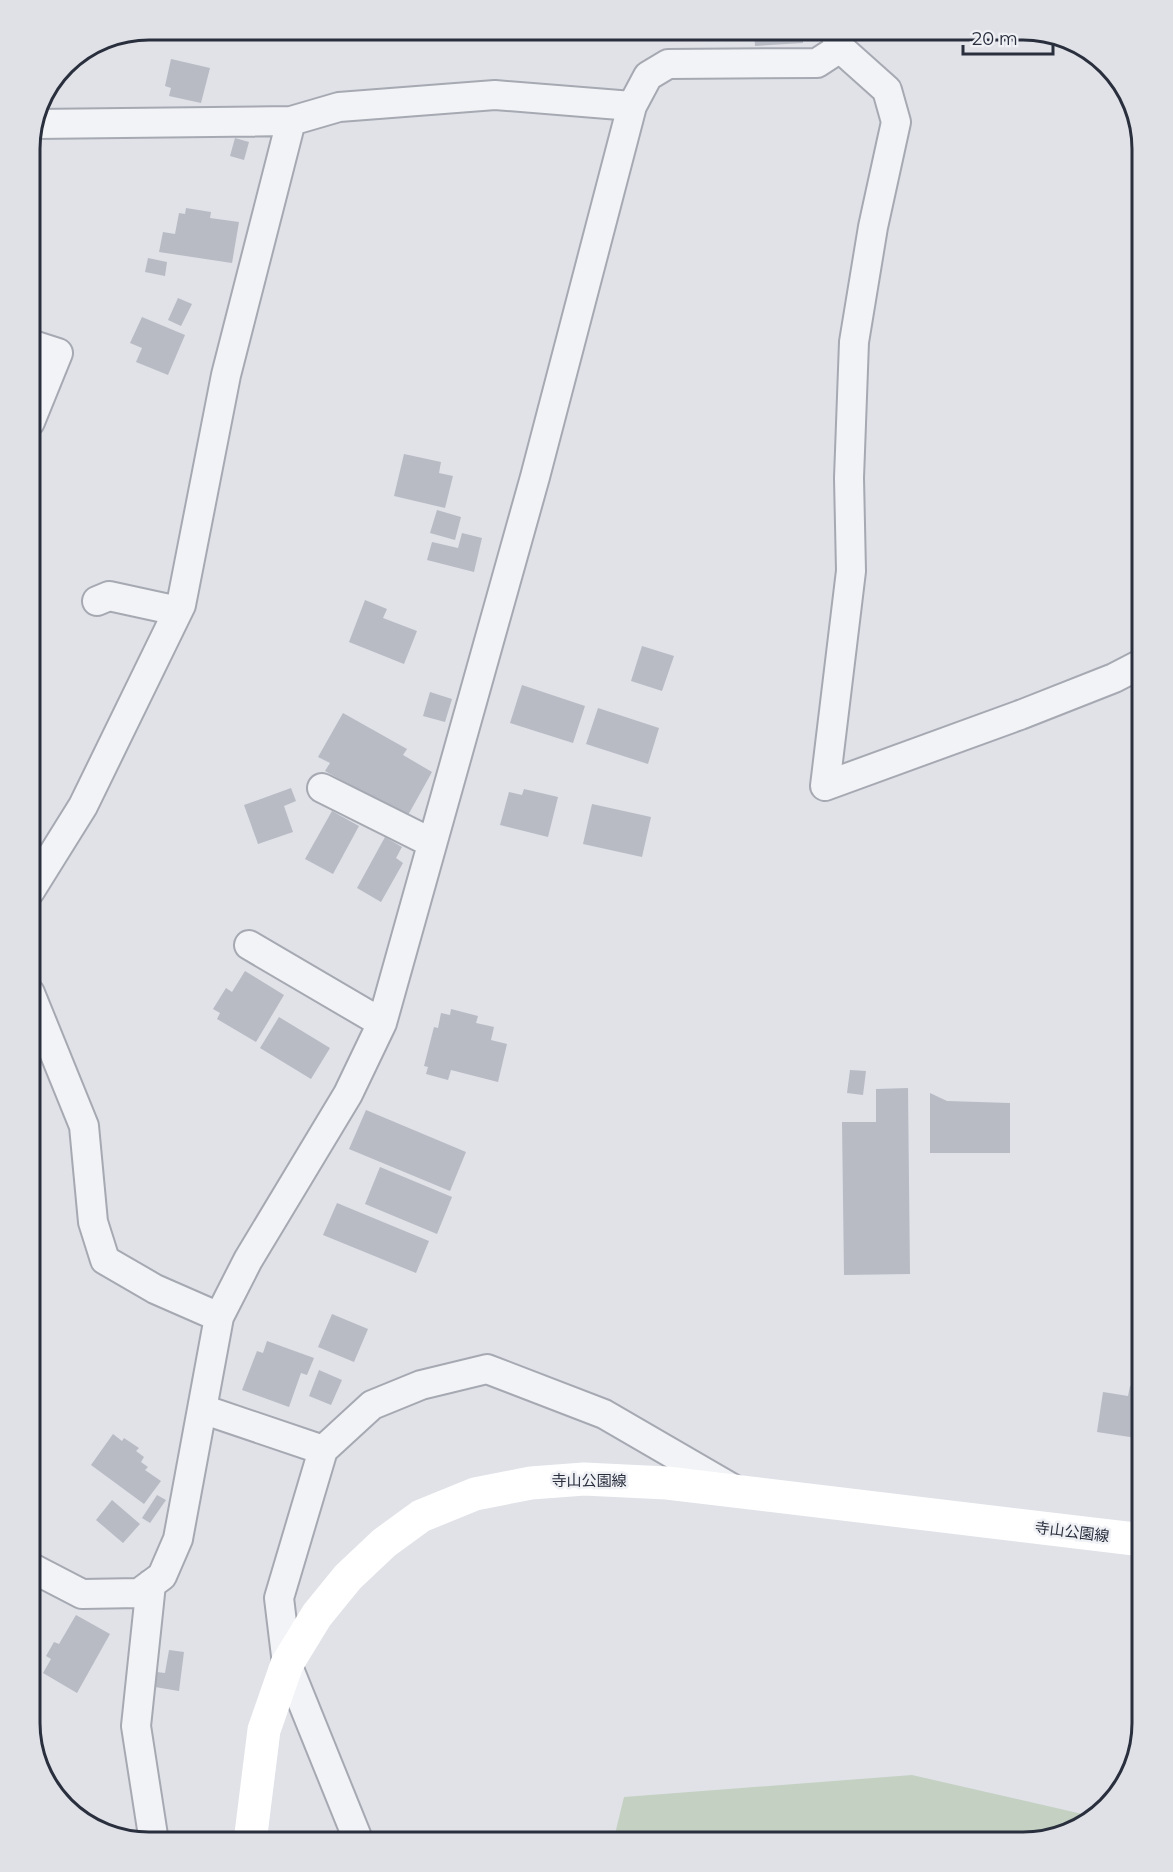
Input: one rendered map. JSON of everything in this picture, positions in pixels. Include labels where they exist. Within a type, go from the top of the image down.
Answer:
[{"type":"main road","name":"寺山公園線","points":[[251,1831],[264,1730],[286,1665],[317,1615],[348,1577],[384,1543],[421,1516],[475,1494],[531,1483],[584,1479],[667,1483],[1132,1539]]},
{"type":"street","points":[[40,1572],[82,1594],[139,1593],[162,1576],[178,1539],[219,1317],[248,1260],[348,1094],[382,1023],[535,477],[632,106],[648,76],[668,64],[817,63],[836,41]]},
{"type":"street","points":[[839,41],[887,90],[896,122],[873,227],[854,342],[849,478],[850,571],[825,786],[1020,715],[1132,669]]},
{"type":"street","points":[[44,124],[291,121],[339,107],[495,95],[632,106]]},
{"type":"street","points":[[41,874],[83,806],[178,611],[226,375],[291,121]]},
{"type":"street","points":[[41,347],[58,353],[41,395]]},
{"type":"street","points":[[97,601],[109,596],[178,611]]},
{"type":"street","points":[[322,788],[432,843]]},
{"type":"street","points":[[249,945],[382,1023]]},
{"type":"street","points":[[40,1019],[84,1126],[93,1222],[105,1260],[155,1289],[219,1317]]},
{"type":"street","points":[[355,1831],[286,1665],[279,1598],[323,1450],[372,1406],[421,1385],[487,1370],[604,1414],[735,1491]]},
{"type":"street","points":[[202,1409],[323,1450]]},
{"type":"street","points":[[151,1584],[136,1726],[152,1831]]},
{"type":"green space","points":[[912,1775],[1082,1814],[1058,1826],[1023,1832],[616,1832],[624,1797]]},
{"type":"building","points":[[755,41],[803,41],[803,43],[755,46]]},
{"type":"building","points":[[171,59],[210,68],[201,103],[169,96],[171,88],[165,86]]},
{"type":"building","points":[[235,138],[249,142],[244,160],[230,156]]},
{"type":"building","points":[[186,208],[211,212],[210,218],[239,222],[232,263],[159,252],[163,232],[175,234],[179,213],[185,214]]},
{"type":"building","points":[[148,258],[167,262],[165,276],[145,272]]},
{"type":"building","points":[[178,298],[192,304],[181,326],[168,320]]},
{"type":"building","points":[[142,317],[185,335],[168,375],[136,362],[142,348],[130,343]]},
{"type":"building","points":[[404,454],[441,462],[439,473],[453,476],[445,508],[394,496]]},
{"type":"building","points":[[437,510],[461,517],[455,540],[430,533]]},
{"type":"building","points":[[462,533],[482,538],[474,572],[427,560],[432,542],[458,548]]},
{"type":"building","points":[[365,600],[387,609],[383,618],[417,631],[404,664],[349,642]]},
{"type":"building","points":[[642,646],[674,656],[662,691],[631,681]]},
{"type":"building","points":[[522,685],[585,706],[573,743],[510,723]]},
{"type":"building","points":[[430,692],[452,699],[445,722],[423,716]]},
{"type":"building","points":[[598,708],[659,728],[648,764],[586,744]]},
{"type":"building","points":[[343,713],[407,749],[403,755],[432,772],[407,817],[325,771],[330,763],[318,757]]},
{"type":"building","points":[[291,788],[296,801],[284,806],[293,832],[258,844],[244,805]]},
{"type":"building","points":[[524,789],[558,797],[548,837],[500,825],[509,792],[522,795]]},
{"type":"building","points":[[592,804],[651,817],[642,857],[583,844]]},
{"type":"building","points":[[332,811],[359,826],[333,874],[305,859]]},
{"type":"building","points":[[385,837],[402,847],[396,858],[403,863],[381,902],[357,888]]},
{"type":"building","points":[[245,971],[284,995],[256,1042],[217,1019],[220,1013],[213,1009],[226,988],[232,992]]},
{"type":"building","points":[[451,1009],[478,1016],[476,1023],[494,1027],[491,1040],[507,1044],[498,1082],[451,1070],[448,1080],[426,1074],[428,1067],[424,1066],[434,1027],[438,1028],[441,1013],[450,1015]]},
{"type":"building","points":[[279,1017],[330,1048],[311,1079],[260,1048]]},
{"type":"building","points":[[850,1070],[866,1071],[863,1095],[847,1093]]},
{"type":"building","points":[[908,1088],[910,1274],[844,1275],[842,1122],[876,1122],[876,1089]]},
{"type":"building","points":[[930,1093],[947,1101],[1010,1103],[1010,1153],[930,1153]]},
{"type":"building","points":[[366,1110],[466,1152],[450,1191],[349,1149]]},
{"type":"building","points":[[380,1167],[452,1197],[437,1234],[365,1204]]},
{"type":"building","points":[[337,1203],[429,1241],[416,1273],[323,1235]]},
{"type":"building","points":[[332,1314],[368,1329],[354,1362],[318,1347]]},
{"type":"building","points":[[267,1341],[314,1358],[307,1375],[301,1373],[289,1407],[242,1390],[257,1351],[263,1353]]},
{"type":"building","points":[[319,1370],[342,1380],[331,1405],[309,1396]]},
{"type":"building","points":[[1130,1386],[1132,1386],[1132,1437],[1097,1432],[1103,1392],[1128,1396]]},
{"type":"building","points":[[113,1434],[122,1441],[124,1438],[139,1448],[136,1451],[144,1457],[141,1462],[148,1467],[145,1470],[161,1481],[144,1504],[91,1465]]},
{"type":"building","points":[[157,1495],[166,1500],[150,1523],[142,1518]]},
{"type":"building","points":[[112,1500],[140,1524],[123,1543],[96,1520]]},
{"type":"building","points":[[76,1615],[110,1634],[77,1693],[43,1673],[51,1659],[46,1656],[54,1642],[59,1644]]},
{"type":"building","points":[[169,1650],[184,1652],[179,1691],[155,1687],[157,1672],[165,1673]]}]
